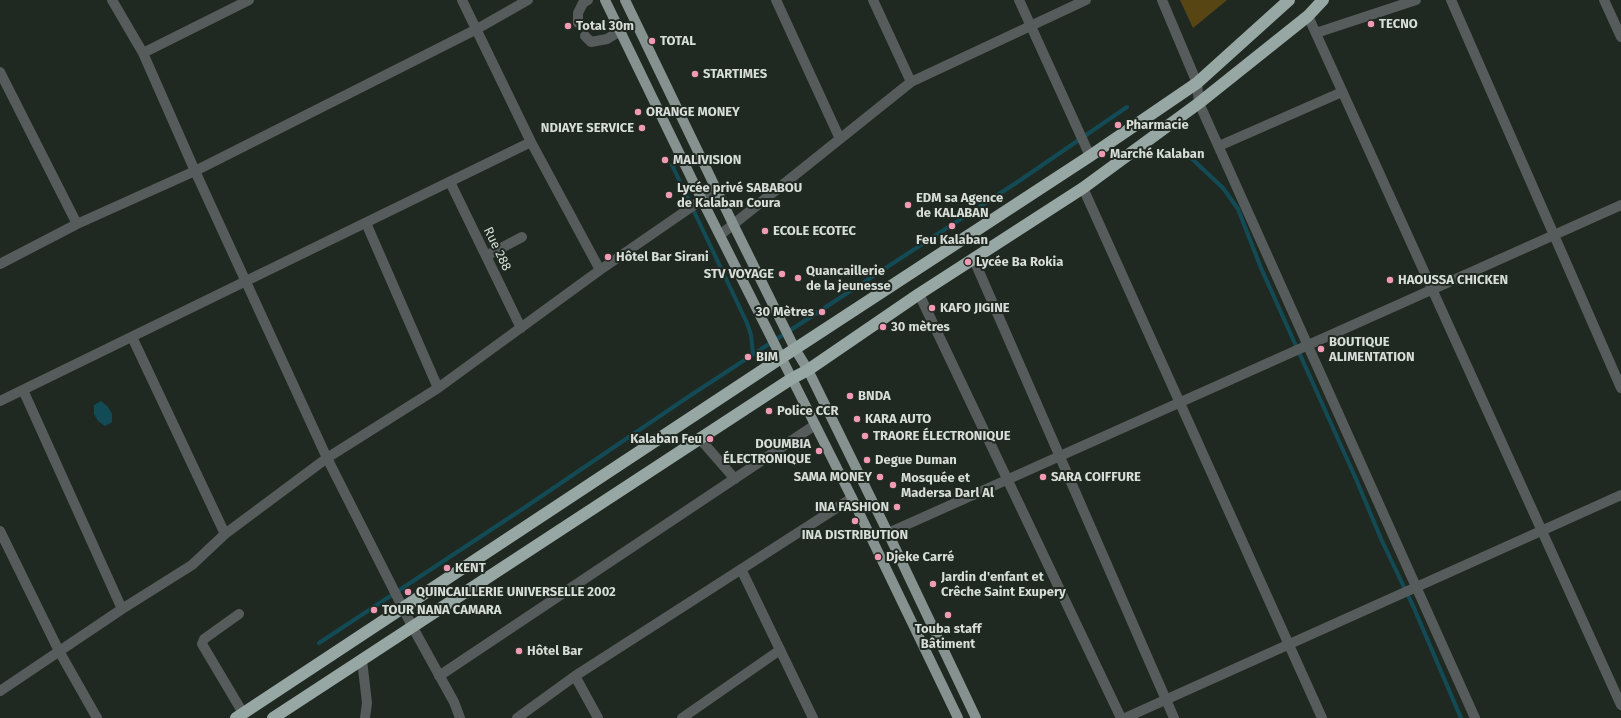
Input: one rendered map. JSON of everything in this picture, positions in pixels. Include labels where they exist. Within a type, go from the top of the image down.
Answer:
[{"type":"highway","points":[[240,716],[781,358],[1090,156],[1198,83],[1289,0]]},
{"type":"highway","points":[[273,718],[700,438],[791,379],[808,370],[919,294],[974,260],[1083,188],[1199,102],[1308,16],[1323,0]]},
{"type":"main road","points":[[606,0],[702,200],[852,498],[958,718]]},
{"type":"main road","points":[[625,0],[716,190],[795,349],[808,370],[888,532],[976,718]]},
{"type":"street","points":[[112,0],[143,53],[195,171],[327,458],[412,626],[454,702],[460,718]]},
{"type":"street","points":[[143,53],[249,0]]},
{"type":"street","points":[[462,0],[531,142],[600,270]]},
{"type":"street","points":[[0,264],[77,224],[195,171],[477,29],[528,0]]},
{"type":"street","points":[[578,23],[578,14],[583,3],[588,0]]},
{"type":"street","points":[[776,0],[840,139]]},
{"type":"street","points":[[874,0],[911,82]]},
{"type":"street","points":[[1019,0],[1090,156]]},
{"type":"street","points":[[720,235],[911,82],[1086,0]]},
{"type":"street","points":[[1162,0],[1198,83],[1199,102],[1309,344],[1475,718]]},
{"type":"street","points":[[1316,34],[1416,0]]},
{"type":"street","points":[[1451,0],[1621,388]]},
{"type":"street","points":[[1604,0],[1621,37]]},
{"type":"street","points":[[1308,16],[1621,705]]},
{"type":"street","points":[[584,36],[591,42],[607,39],[620,31]]},
{"type":"street","points":[[0,72],[77,224]]},
{"type":"street","points":[[1219,146],[1342,92]]},
{"type":"street","points":[[0,401],[531,142]]},
{"type":"street","name":"Rue 288","points":[[450,182],[521,328]]},
{"type":"street","points":[[1083,188],[1322,718]]},
{"type":"street","points":[[0,691],[192,565],[225,534],[327,458],[438,388],[600,270],[716,190]]},
{"type":"street","points":[[888,532],[1621,205]]},
{"type":"street","points":[[366,223],[438,388]]},
{"type":"street","points":[[486,256],[522,237]]},
{"type":"street","points":[[974,260],[1174,718]]},
{"type":"street","points":[[919,294],[1121,718]]},
{"type":"street","points":[[132,337],[225,534]]},
{"type":"street","points":[[23,390],[122,610]]},
{"type":"street","points":[[439,676],[815,425]]},
{"type":"street","points":[[700,438],[735,479]]},
{"type":"street","points":[[1125,718],[1621,495]]},
{"type":"street","points":[[517,718],[575,676],[852,498]]},
{"type":"street","points":[[0,531],[59,651],[97,718]]},
{"type":"street","points":[[741,569],[813,718]]},
{"type":"street","points":[[239,614],[204,639],[202,644],[240,716]]},
{"type":"street","points":[[682,718],[780,650]]},
{"type":"street","points":[[362,660],[367,703],[365,718]]},
{"type":"street","points":[[575,676],[598,718]]},
{"type":"shaded area","points":[[1180,0],[1227,0],[1193,28]]},
{"type":"water","points":[[101,401],[108,407],[112,414],[112,422],[105,426],[98,421],[94,414],[94,405]]},
{"type":"waterway","points":[[319,643],[524,508],[691,395],[1019,181],[1127,107]]},
{"type":"waterway","points":[[1188,155],[1223,188],[1238,209],[1261,268],[1356,479],[1382,541],[1414,608],[1461,718]]},
{"type":"waterway","points":[[672,165],[747,323],[751,335],[753,354]]},
{"type":"place","name":"TECNO","points":[[1371,24]]},
{"type":"place","name":"Total 30m","points":[[568,26]]},
{"type":"place","name":"TOTAL","points":[[652,41]]},
{"type":"place","name":"STARTIMES","points":[[695,74]]},
{"type":"place","name":"ORANGE MONEY","points":[[638,112]]},
{"type":"place","name":"Pharmacie","points":[[1118,125]]},
{"type":"place","name":"NDIAYE SERVICE","points":[[642,128]]},
{"type":"place","name":"Marché Kalaban","points":[[1102,154]]},
{"type":"place","name":"MALIVISION","points":[[665,160]]},
{"type":"place","name":"Lycée privé SABABOU de Kalaban Coura","points":[[669,195]]},
{"type":"place","name":"EDM sa Agence de KALABAN","points":[[908,205]]},
{"type":"place","name":"Feu Kalaban","points":[[952,226]]},
{"type":"place","name":"ECOLE ECOTEC","points":[[765,231]]},
{"type":"place","name":"Hôtel Bar Sirani","points":[[608,257]]},
{"type":"place","name":"Lycée Ba Rokia","points":[[968,262]]},
{"type":"place","name":"STV VOYAGE","points":[[782,274]]},
{"type":"place","name":"Quancaillerie de la jeunesse","points":[[798,278]]},
{"type":"place","name":"HAOUSSA CHICKEN","points":[[1390,280]]},
{"type":"place","name":"KAFO JIGINE","points":[[932,308]]},
{"type":"place","name":"30 Mètres","points":[[822,312]]},
{"type":"place","name":"30 mètres","points":[[883,327]]},
{"type":"place","name":"BOUTIQUE ALIMENTATION","points":[[1321,349]]},
{"type":"place","name":"BIM","points":[[748,357]]},
{"type":"place","name":"BNDA","points":[[850,396]]},
{"type":"place","name":"Police CCR","points":[[769,411]]},
{"type":"place","name":"KARA AUTO","points":[[857,419]]},
{"type":"place","name":"TRAORE ÉLECTRONIQUE","points":[[865,436]]},
{"type":"place","name":"Kalaban Feu","points":[[710,439]]},
{"type":"place","name":"DOUMBIA ÉLECTRONIQUE","points":[[819,451]]},
{"type":"place","name":"Degue Duman","points":[[867,460]]},
{"type":"place","name":"SAMA MONEY","points":[[880,477]]},
{"type":"place","name":"SARA COIFFURE","points":[[1043,477]]},
{"type":"place","name":"Mosquée et Madersa Darl Al","points":[[893,485]]},
{"type":"place","name":"INA FASHION","points":[[897,507]]},
{"type":"place","name":"INA DISTRIBUTION","points":[[855,521]]},
{"type":"place","name":"Djeke Carré","points":[[878,557]]},
{"type":"place","name":"KENT","points":[[447,568]]},
{"type":"place","name":"Jardin d'enfant et Crêche Saint Exupery","points":[[933,584]]},
{"type":"place","name":"QUINCAILLERIE UNIVERSELLE 2002","points":[[408,592]]},
{"type":"place","name":"TOUR NANA CAMARA","points":[[374,610]]},
{"type":"place","name":"Touba staff Bâtiment","points":[[948,615]]},
{"type":"place","name":"Hôtel Bar","points":[[519,651]]}]
